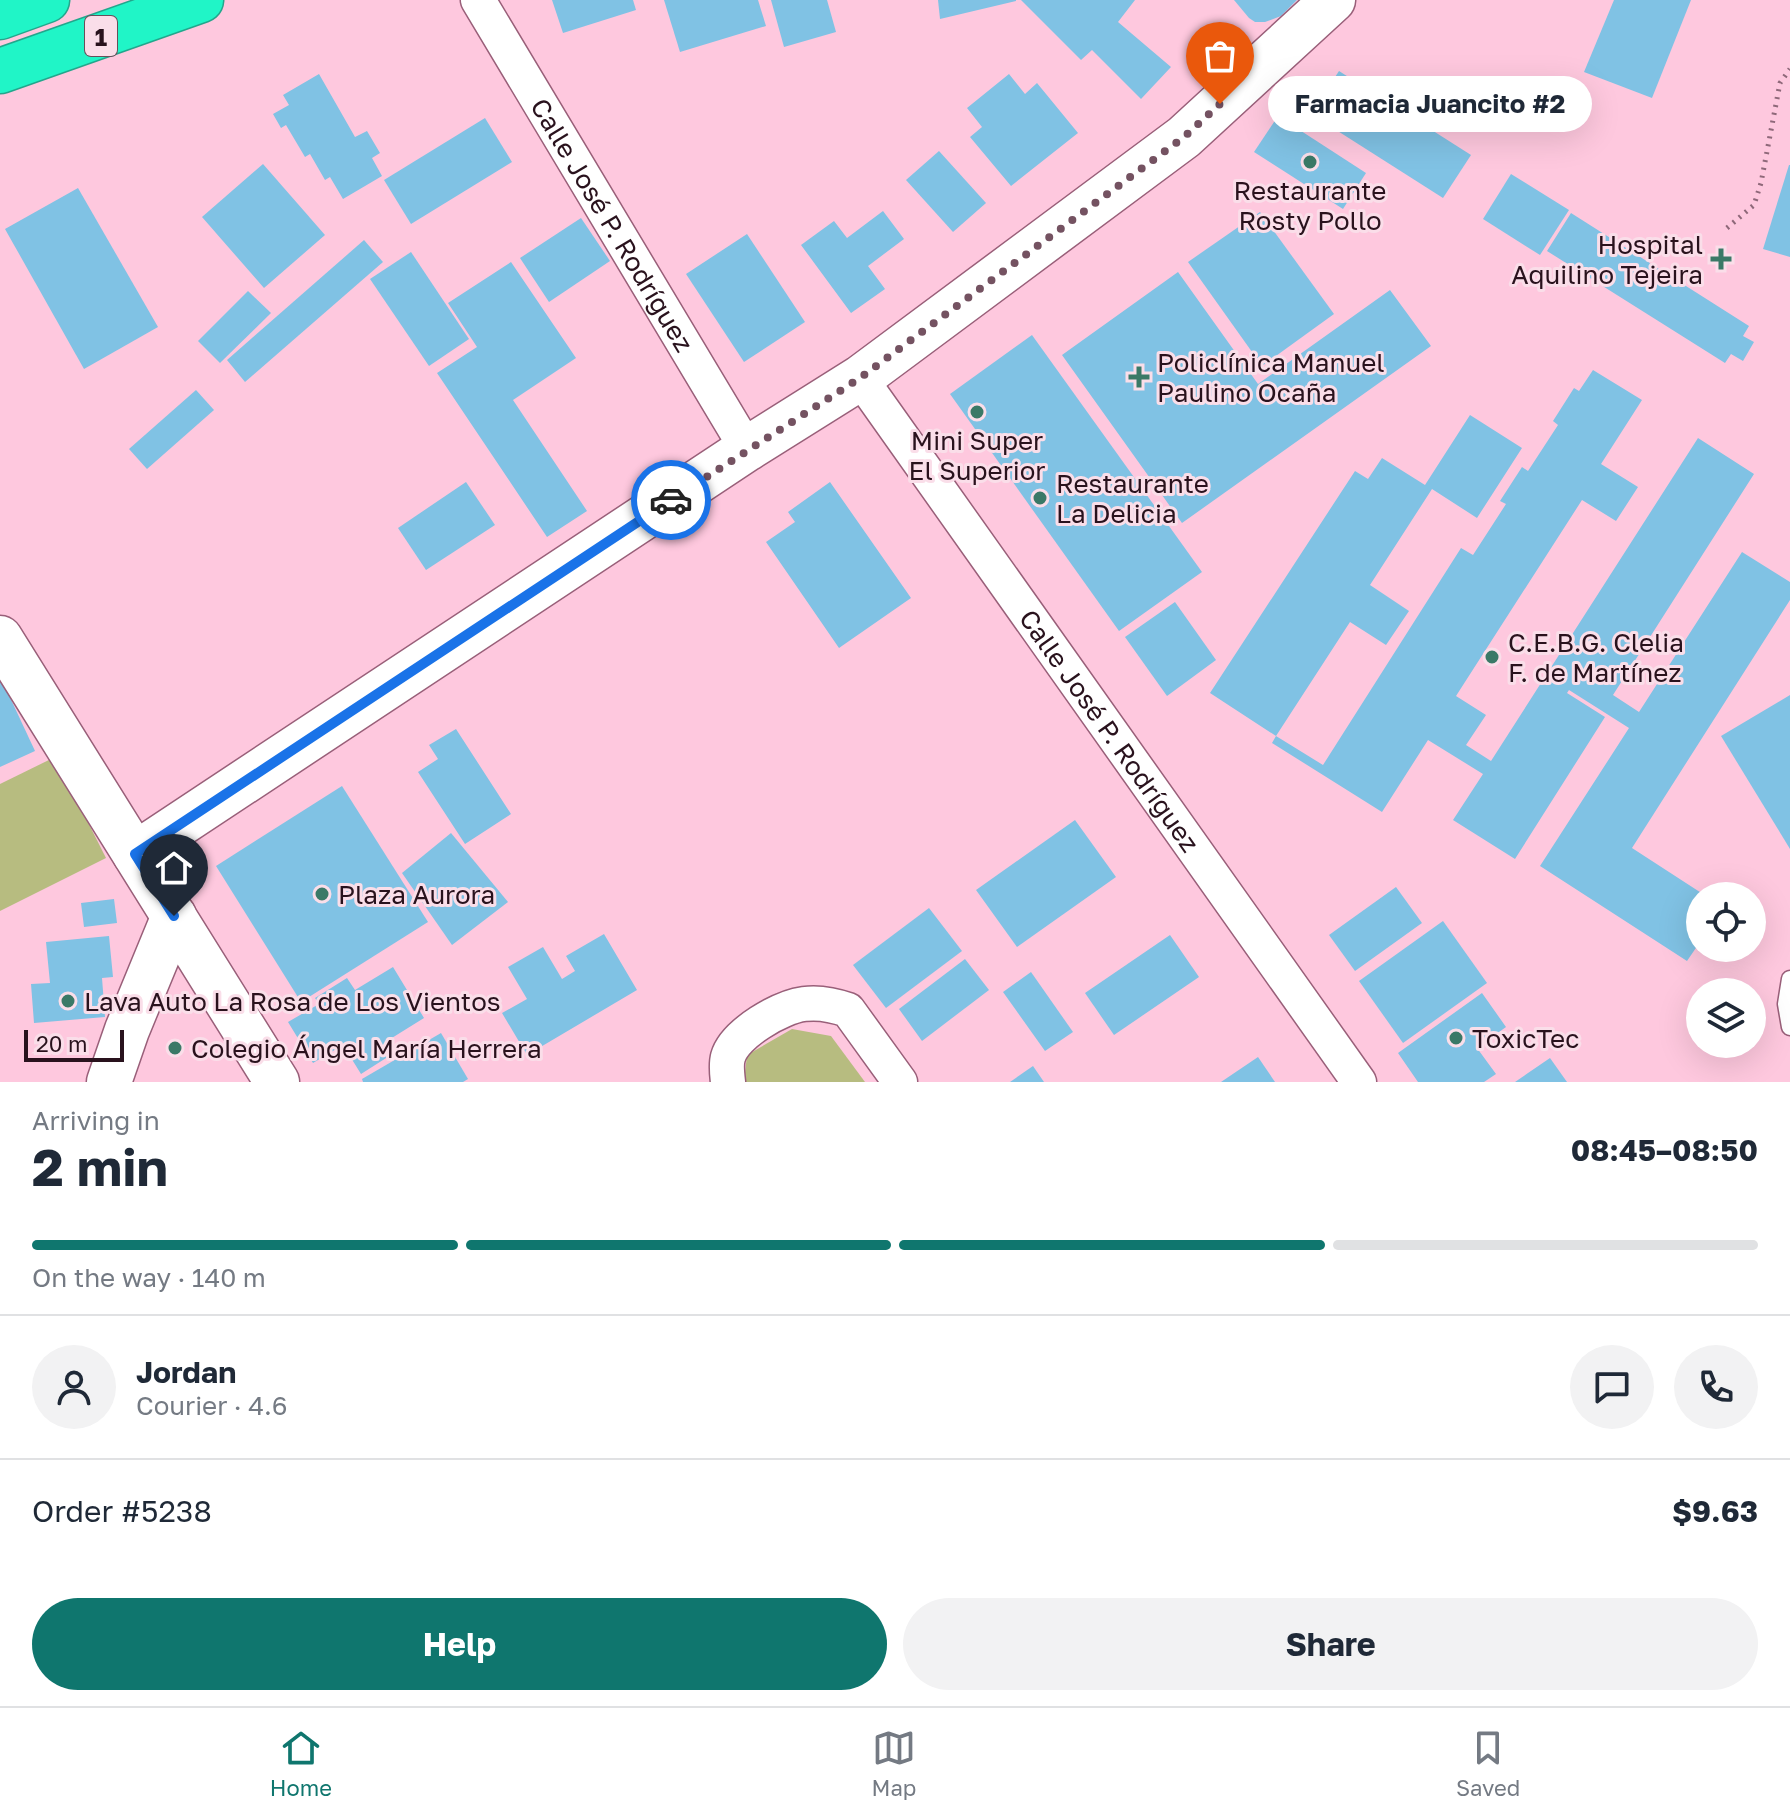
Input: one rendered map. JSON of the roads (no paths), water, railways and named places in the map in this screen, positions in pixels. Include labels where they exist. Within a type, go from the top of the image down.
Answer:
[{"type":"highway","points":[[0,17],[47,0]]},
{"type":"highway","name":"1","points":[[0,71],[201,0]]},
{"type":"street","name":"Calle José P. Rodríguez","points":[[478,0],[747,449]]},
{"type":"street","points":[[135,854],[747,449],[860,378],[1184,137],[1333,0]]},
{"type":"street","name":"Calle José P. Rodríguez","points":[[860,378],[1359,1082]]},
{"type":"street","points":[[0,638],[277,1082]]},
{"type":"street","points":[[109,1082],[174,916]]},
{"type":"street","points":[[728,1082],[728,1057],[741,1037],[781,1011],[807,1004],[835,1005],[848,1010],[900,1082]]},
{"type":"lane","points":[[1790,979],[1786,1004],[1790,1027]]},
{"type":"place","name":"Farmacia Juancito #2","points":[[1220,104]]},
{"type":"place","name":"Restaurante Rosty Pollo","points":[[1310,162]]},
{"type":"place","name":"Hospital Aquilino Tejeira","points":[[1721,259]]},
{"type":"place","name":"Policlínica Manuel Paulino Ocaña","points":[[1139,377]]},
{"type":"place","name":"Mini Super El Superior","points":[[977,412]]},
{"type":"place","name":"Restaurante La Delicia","points":[[1040,498]]},
{"type":"place","name":"C.E.B.G. Clelia F. de Martínez","points":[[1492,657]]},
{"type":"place","name":"Plaza Aurora","points":[[322,894]]},
{"type":"place","name":"Lava Auto La Rosa de Los Vientos","points":[[68,1001]]},
{"type":"place","name":"ToxicTec","points":[[1456,1038]]},
{"type":"place","name":"Colegio Ángel María Herrera","points":[[175,1048]]}]
